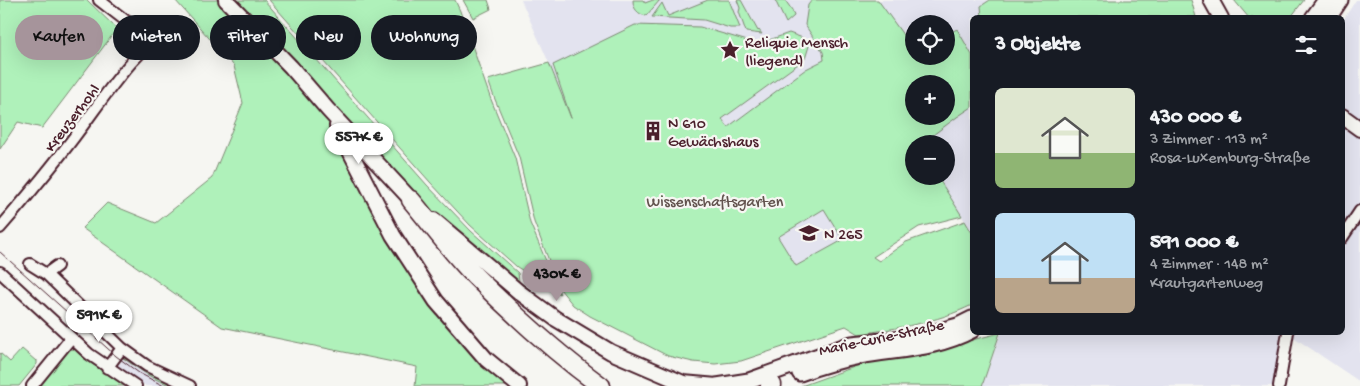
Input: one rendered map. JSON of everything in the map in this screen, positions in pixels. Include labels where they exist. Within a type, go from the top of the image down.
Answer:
[{"type":"highway","points":[[411,200],[474,275],[534,332],[601,386]]},
{"type":"main road","points":[[226,0],[291,67],[411,200],[519,292],[556,319],[611,352],[683,383],[717,386]]},
{"type":"main road","points":[[1211,0],[1219,15]]},
{"type":"main road","points":[[1315,15],[1326,0]]},
{"type":"main road","points":[[1330,15],[1340,0]]},
{"type":"main road","points":[[328,110],[393,235],[436,301],[486,359],[519,386]]},
{"type":"main road","points":[[1345,118],[1360,129]]},
{"type":"main road","name":"Marie-Curie-Straße","points":[[717,386],[749,381],[852,344],[914,338],[951,328],[970,320]]},
{"type":"main road","name":"Marie-Curie-Straße","points":[[770,386],[810,369],[836,361],[934,345],[959,337],[970,331]]},
{"type":"street","name":"Kreuzerhohl","points":[[0,228],[48,172],[124,72],[149,43],[173,26],[162,26],[139,31],[99,0]]},
{"type":"street","points":[[1345,234],[1360,211]]},
{"type":"street","points":[[30,264],[46,274],[122,348],[147,366],[190,386]]},
{"type":"street","points":[[46,274],[57,266]]},
{"type":"street","points":[[0,272],[71,338],[107,368],[136,386]]},
{"type":"street","points":[[1279,386],[1288,335]]},
{"type":"street","points":[[32,386],[71,338]]},
{"type":"street","points":[[107,368],[122,348]]},
{"type":"shaded area","points":[[521,0],[990,0],[981,6],[982,15],[970,15],[970,230],[962,216],[919,227],[873,257],[789,270],[577,133]]},
{"type":"shaded area","points":[[1356,0],[1360,0],[1360,382],[1292,336],[1282,386],[982,386],[1000,335],[1345,335],[1345,17]]},
{"type":"shaded area","points":[[123,358],[140,370],[170,386],[146,386],[117,367]]},
{"type":"green space","points":[[0,0],[87,0],[103,15],[15,15],[15,60],[94,60],[42,128],[18,122],[0,149]]},
{"type":"green space","points":[[175,0],[220,0],[233,15],[210,15],[210,39],[200,28],[200,15],[188,15]]},
{"type":"green space","points":[[234,0],[264,0],[277,15],[247,15]]},
{"type":"green space","points":[[269,0],[455,0],[461,15],[371,15],[371,60],[477,60],[515,158],[530,223],[560,294],[517,267],[470,225],[322,60],[361,60],[361,15],[296,15],[296,31],[286,19],[286,15],[282,15]]},
{"type":"green space","points":[[463,0],[488,0],[491,9],[477,16],[471,15]]},
{"type":"green space","points":[[633,0],[643,0],[645,3],[660,0],[646,16],[636,11]]},
{"type":"green space","points":[[708,0],[729,0],[740,28],[730,28],[704,20],[652,17],[662,3],[668,16]]},
{"type":"green space","points":[[737,0],[741,0],[758,31],[762,34],[746,32]]},
{"type":"green space","points":[[775,0],[785,0],[792,10],[794,16],[786,23]]},
{"type":"green space","name":"Wissenschaftsgarten","points":[[812,0],[878,0],[905,38],[905,65],[955,65],[955,30],[957,29],[970,52],[970,108],[955,118],[955,75],[905,75],[905,125],[946,125],[933,135],[905,135],[905,185],[943,185],[962,216],[919,227],[873,257],[879,261],[906,242],[965,221],[970,230],[970,306],[931,321],[859,334],[846,326],[741,361],[715,364],[693,362],[668,356],[590,316],[573,305],[560,289],[534,222],[519,157],[488,80],[549,63],[571,118],[553,65],[635,25],[700,27],[758,44],[789,33],[803,38],[809,46],[805,59],[722,119],[728,127],[806,69],[824,60],[823,52],[805,25],[808,5]],"holes":[[[824,209],[843,240],[796,266],[778,237]]]},
{"type":"green space","points":[[990,0],[1191,0],[1195,15],[982,15],[981,6]]},
{"type":"green space","points":[[1234,0],[1304,0],[1293,15],[1246,15]]},
{"type":"green space","points":[[103,15],[113,25],[113,34],[103,47]]},
{"type":"green space","points":[[286,25],[296,36],[296,60],[317,60],[427,185],[471,231],[518,273],[520,288],[411,200],[286,59]]},
{"type":"green space","points":[[229,60],[274,60],[337,131],[433,305],[513,386],[415,386],[417,367],[222,327],[82,228],[107,203],[156,223],[212,178],[243,103],[234,66]]},
{"type":"green space","points":[[992,335],[999,335],[982,386],[801,386],[868,362],[920,353]]},
{"type":"green space","points":[[22,349],[37,360],[37,364],[19,386],[0,386],[0,353],[10,362]]},
{"type":"green space","points":[[74,349],[86,360],[125,386],[37,386],[60,362],[68,350]]},
{"type":"green space","points":[[127,356],[180,386],[157,380],[123,358]]},
{"type":"tram line","points":[[0,252],[116,356],[139,373],[164,386]]},
{"type":"place","name":"Reliquie Mensch (liegend)","points":[[730,50]]},
{"type":"place","name":"N 610 Gewächshaus","points":[[653,131]]},
{"type":"place","name":"N 265","points":[[809,233]]}]
